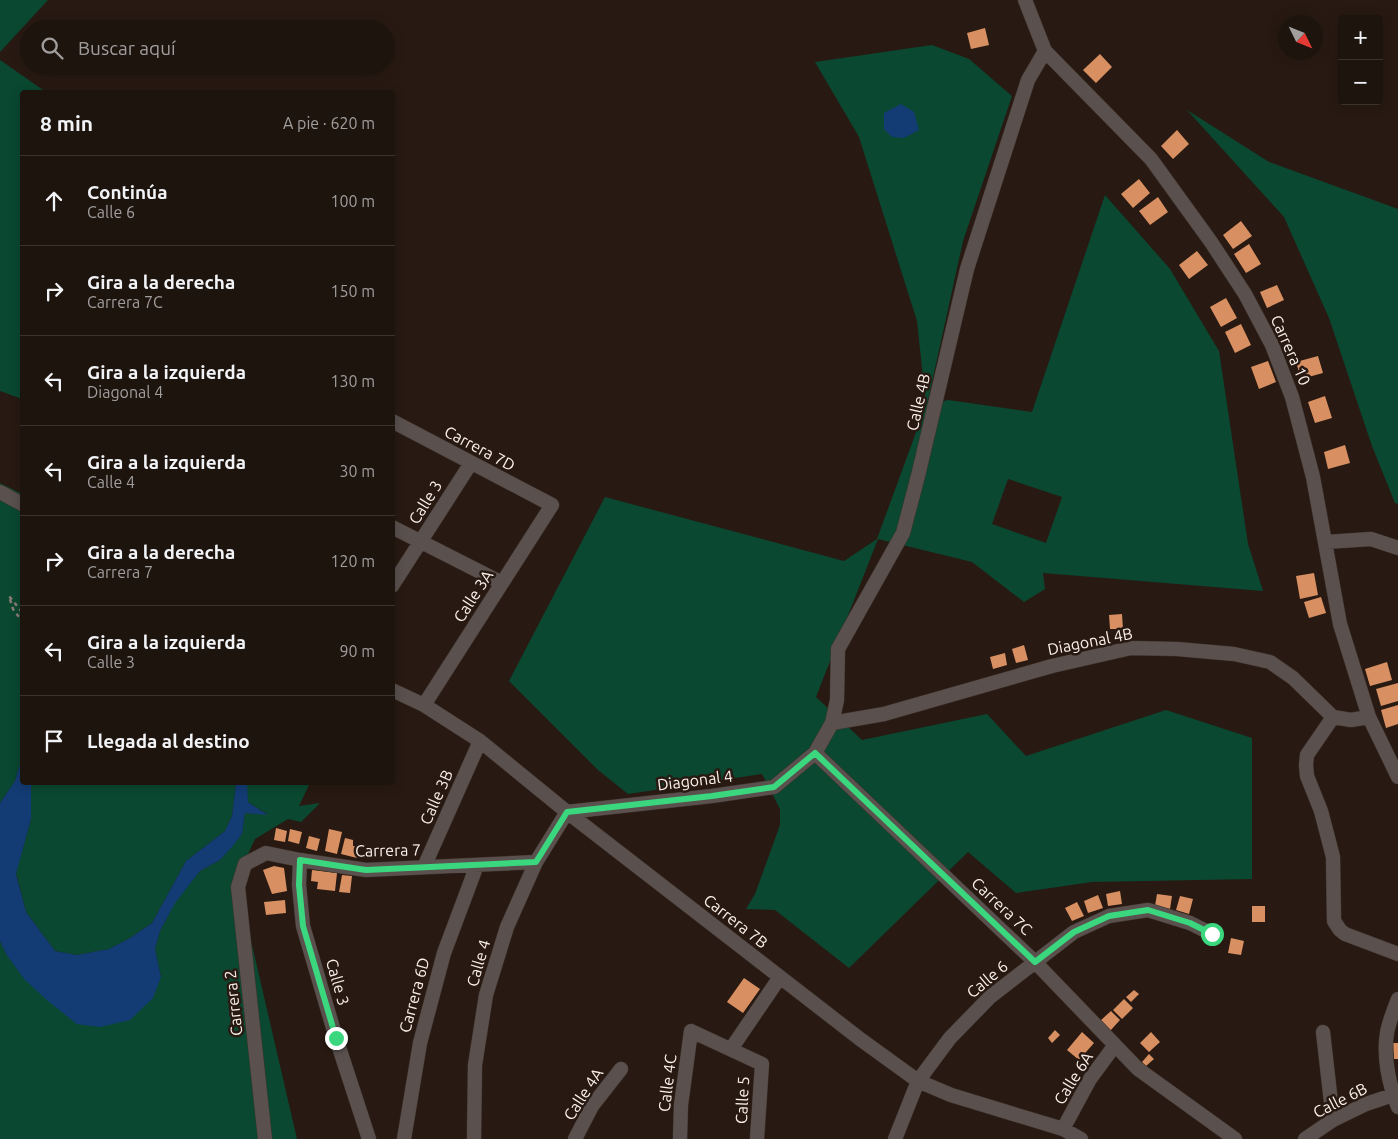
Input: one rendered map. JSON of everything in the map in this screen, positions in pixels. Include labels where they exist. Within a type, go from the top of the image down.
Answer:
[{"type":"street","name":"Carrera 10","points":[[1025,0],[1045,51],[1151,159],[1211,242],[1245,294],[1272,345],[1292,397],[1313,476],[1340,624],[1369,717],[1397,772]]},
{"type":"street","name":"Calle 4B","points":[[815,753],[832,723],[837,700],[838,649],[903,533],[967,269],[1028,80],[1045,51]]},
{"type":"street","name":"Carrera 7D","points":[[395,423],[552,505]]},
{"type":"street","name":"Calle 3","points":[[395,581],[471,462]]},
{"type":"street","points":[[0,492],[20,503]]},
{"type":"street","name":"Calle 3A","points":[[424,705],[552,505]]},
{"type":"street","points":[[395,529],[502,583]]},
{"type":"street","points":[[1326,542],[1371,539],[1398,548]]},
{"type":"street","name":"Diagonal 4B","points":[[832,723],[884,714],[1052,666],[1131,648],[1176,648],[1234,654],[1270,662],[1293,678],[1333,717]]},
{"type":"street","name":"Carrera 7B","points":[[395,691],[424,705],[480,741],[567,812],[860,1040],[918,1081],[951,1095],[1063,1130],[1081,1139]]},
{"type":"street","points":[[1369,717],[1352,720],[1333,717],[1307,755],[1307,776],[1321,811],[1333,857],[1333,916],[1336,925],[1345,934],[1398,954]]},
{"type":"street","name":"Calle 3B","points":[[424,867],[480,741]]},
{"type":"street","name":"Diagonal 4","points":[[567,812],[712,796],[774,787],[815,753]]},
{"type":"street","name":"Carrera 7C","points":[[815,753],[1035,962],[1138,1069],[1235,1139]]},
{"type":"street","name":"Calle 4","points":[[474,1139],[475,1066],[486,995],[507,927],[536,862],[567,812]]},
{"type":"street","name":"Carrera 7","points":[[245,864],[266,853],[366,870],[536,862]]},
{"type":"street","name":"Calle 3","points":[[300,860],[299,885],[303,926],[336,1038],[369,1139]]},
{"type":"street","name":"Carrera 2","points":[[245,864],[238,887],[265,1139]]},
{"type":"street","name":"Carrera 6D","points":[[404,1139],[420,1043],[444,952],[477,865]]},
{"type":"street","name":"Calle 6","points":[[894,1139],[918,1081],[950,1038],[990,997],[1074,932],[1109,916],[1148,910],[1190,923],[1212,934]]},
{"type":"street","points":[[731,1050],[780,977]]},
{"type":"street","points":[[1395,1101],[1385,1053],[1387,1031],[1398,999]]},
{"type":"street","name":"Calle 4C","points":[[680,1139],[681,1105],[691,1031],[731,1050]]},
{"type":"street","points":[[1324,1032],[1333,1120]]},
{"type":"street","name":"Calle 6A","points":[[1063,1130],[1090,1079],[1115,1045]]},
{"type":"street","name":"Calle 5","points":[[731,1050],[762,1064],[757,1139]]},
{"type":"street","name":"Calle 4A","points":[[576,1139],[592,1106],[621,1069]]},
{"type":"street","name":"Calle 6B","points":[[1305,1139],[1333,1120],[1366,1104],[1395,1101]]},
{"type":"path","points":[[20,610],[9,596],[12,610],[20,619]]},
{"type":"green space","points":[[0,0],[48,0],[30,20],[20,20],[20,30],[0,52]]},
{"type":"green space","points":[[932,45],[969,59],[1012,96],[963,241],[927,405],[948,400],[1032,412],[1105,195],[1170,269],[1219,351],[1248,544],[1263,591],[1043,573],[1045,589],[1024,602],[972,562],[878,539],[816,697],[862,740],[987,714],[1026,756],[1166,710],[1252,738],[1252,879],[1092,882],[1016,893],[968,852],[849,968],[775,910],[746,909],[755,894],[780,825],[780,809],[762,774],[628,794],[598,770],[509,681],[605,497],[844,561],[877,539],[926,405],[917,321],[859,137],[815,62]],"holes":[[[1008,479],[1062,497],[1046,543],[992,524]]]},
{"type":"green space","points":[[0,60],[43,90],[20,90],[20,398],[0,391]]},
{"type":"green space","points":[[1187,110],[1269,162],[1398,209],[1398,504],[1395,503],[1372,446],[1329,318],[1284,217]]},
{"type":"green space","points":[[0,483],[20,493],[20,764],[15,781],[0,803]]},
{"type":"green space","points":[[31,785],[236,785],[232,816],[225,831],[186,861],[152,923],[109,949],[77,955],[55,951],[26,912],[16,873],[31,819]]},
{"type":"green space","points":[[246,785],[309,785],[299,806],[320,803],[301,822],[288,819],[255,839],[235,882],[246,919],[297,1139],[0,1139],[0,941],[6,954],[161,977],[155,949],[160,931],[175,902],[200,871],[220,860],[242,834],[245,813],[267,814],[248,802]]},
{"type":"water","points":[[901,104],[914,112],[919,130],[904,138],[892,137],[884,129],[884,113]]},
{"type":"water","points":[[20,764],[20,785],[31,785],[31,819],[16,874],[26,912],[55,951],[77,955],[109,949],[152,923],[186,861],[225,831],[232,816],[236,785],[247,785],[248,802],[268,815],[245,813],[242,834],[232,847],[220,860],[200,871],[175,903],[160,931],[155,949],[161,977],[153,998],[130,1020],[100,1027],[77,1024],[25,980],[6,954],[0,941],[0,803],[15,781]]},
{"type":"building","points":[[985,28],[989,45],[971,49],[967,33]]},
{"type":"building","points":[[1100,54],[1112,67],[1096,83],[1083,70]]},
{"type":"building","points":[[1177,130],[1189,144],[1173,159],[1161,146]]},
{"type":"building","points":[[1139,179],[1150,193],[1133,208],[1121,194]]},
{"type":"building","points":[[1158,197],[1168,212],[1150,225],[1139,211]]},
{"type":"building","points":[[1241,221],[1252,236],[1233,249],[1223,235]]},
{"type":"building","points":[[1249,244],[1261,264],[1246,273],[1234,254]]},
{"type":"building","points":[[1197,251],[1208,265],[1189,279],[1179,265]]},
{"type":"building","points":[[1277,285],[1284,300],[1267,308],[1260,292]]},
{"type":"building","points":[[1226,298],[1237,318],[1221,327],[1210,307]]},
{"type":"building","points":[[1241,324],[1251,345],[1235,353],[1225,332]]},
{"type":"building","points":[[1318,356],[1323,373],[1301,379],[1296,362]]},
{"type":"building","points":[[1268,361],[1276,382],[1259,389],[1251,367]]},
{"type":"building","points":[[1325,396],[1332,418],[1315,423],[1308,402]]},
{"type":"building","points":[[1345,445],[1350,463],[1328,469],[1324,452]]},
{"type":"building","points":[[1314,573],[1318,595],[1300,599],[1296,576]]},
{"type":"building","points":[[1321,597],[1326,613],[1309,618],[1304,602]]},
{"type":"building","points":[[1122,614],[1123,629],[1110,629],[1109,615]]},
{"type":"building","points":[[1024,645],[1028,660],[1016,663],[1012,649]]},
{"type":"building","points":[[1005,653],[1007,665],[993,669],[990,657]]},
{"type":"building","points":[[1387,662],[1392,680],[1370,686],[1365,669]]},
{"type":"building","points":[[1398,683],[1398,701],[1381,706],[1376,689]]},
{"type":"building","points":[[1398,705],[1398,724],[1386,728],[1381,710]]},
{"type":"building","points":[[276,828],[287,831],[285,842],[274,840]]},
{"type":"building","points":[[290,829],[302,832],[299,844],[288,841]]},
{"type":"building","points":[[329,829],[342,832],[337,854],[325,851]]},
{"type":"building","points":[[309,836],[320,839],[317,851],[306,848]]},
{"type":"building","points":[[345,838],[353,840],[353,846],[360,847],[357,858],[341,854]]},
{"type":"building","points":[[274,866],[284,868],[287,891],[272,894],[263,870]]},
{"type":"building","points":[[312,870],[337,873],[335,891],[317,889],[318,882],[311,881]]},
{"type":"building","points":[[342,875],[352,876],[350,893],[339,892]]},
{"type":"building","points":[[1120,891],[1122,904],[1108,906],[1106,894]]},
{"type":"building","points":[[1157,894],[1172,896],[1170,909],[1155,906]]},
{"type":"building","points":[[1098,895],[1103,908],[1088,913],[1084,901]]},
{"type":"building","points":[[1180,896],[1193,899],[1189,914],[1176,910]]},
{"type":"building","points":[[285,900],[286,913],[266,915],[264,902]]},
{"type":"building","points":[[1077,902],[1084,916],[1072,921],[1065,908]]},
{"type":"building","points":[[1252,906],[1265,906],[1265,922],[1252,922]]},
{"type":"building","points":[[1231,938],[1244,941],[1241,955],[1228,953]]},
{"type":"building","points":[[744,978],[760,989],[743,1013],[727,1002]]},
{"type":"building","points":[[1134,990],[1139,994],[1131,1002],[1126,997]]},
{"type":"building","points":[[1124,999],[1133,1008],[1122,1019],[1113,1010]]},
{"type":"building","points":[[1111,1011],[1120,1020],[1110,1031],[1100,1021]]},
{"type":"building","points":[[1055,1030],[1060,1035],[1052,1043],[1048,1038]]},
{"type":"building","points":[[1082,1032],[1094,1043],[1079,1060],[1067,1050]]},
{"type":"building","points":[[1151,1032],[1160,1042],[1149,1052],[1140,1043]]},
{"type":"building","points":[[1393,1043],[1398,1043],[1398,1059],[1394,1059]]},
{"type":"building","points":[[1149,1054],[1154,1059],[1146,1066],[1142,1062]]},
{"type":"route","points":[[336,1038],[303,926],[299,885],[300,860],[366,870],[536,862],[567,812],[712,796],[774,787],[815,753],[1035,962],[1074,932],[1109,916],[1148,910],[1190,923],[1212,934]]}]
